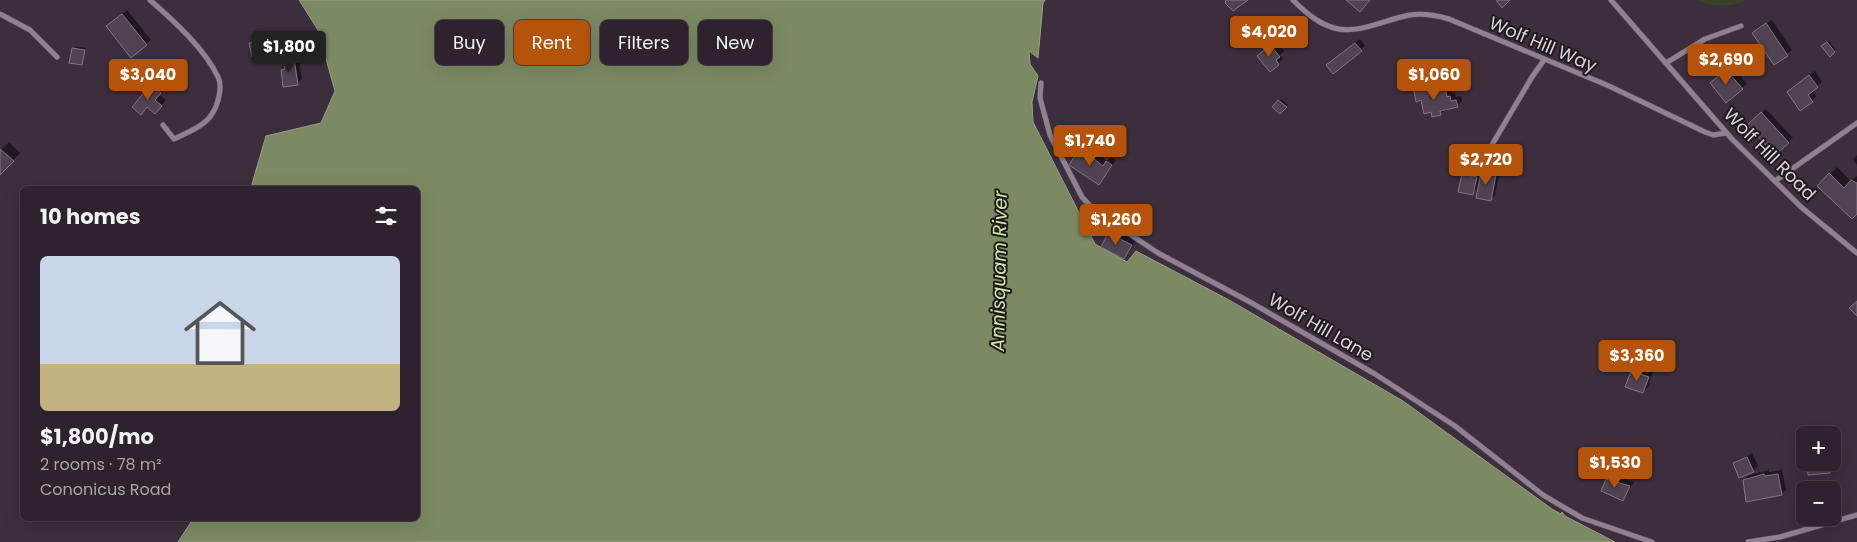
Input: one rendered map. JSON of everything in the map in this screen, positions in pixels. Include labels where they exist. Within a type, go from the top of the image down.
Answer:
[{"type":"street","points":[[150,0],[191,39],[219,78],[220,88],[212,114],[196,127],[174,139],[163,125]]},
{"type":"street","name":"Wolf Hill Way","points":[[1293,0],[1315,20],[1340,30],[1374,25],[1410,15],[1436,15],[1609,86],[1705,132],[1714,135],[1726,133]]},
{"type":"street","name":"Wolf Hill Road","points":[[1612,0],[1726,133],[1775,181],[1857,253]]},
{"type":"street","points":[[0,14],[30,30],[57,57]]},
{"type":"street","points":[[1666,63],[1705,39],[1741,26]]},
{"type":"street","points":[[1486,155],[1544,60]]},
{"type":"street","name":"Wolf Hill Lane","points":[[1041,83],[1040,98],[1050,135],[1082,197],[1094,210],[1158,254],[1250,302],[1375,374],[1455,426],[1543,495],[1582,518],[1652,542]]},
{"type":"street","points":[[1775,181],[1857,123]]},
{"type":"street","points":[[1748,542],[1780,537],[1857,515]]},
{"type":"shaded area","points":[[1698,0],[1746,0],[1722,6],[1703,3]]},
{"type":"water","name":"Annisquam River","points":[[299,0],[1045,0],[1043,3],[1038,58],[1029,51],[1030,64],[1038,76],[1032,102],[1033,122],[1095,244],[1127,262],[1136,251],[1229,300],[1403,401],[1552,509],[1561,514],[1562,512],[1565,516],[1615,542],[178,542],[192,521],[420,521],[420,186],[253,186],[252,184],[266,136],[321,123],[335,91],[318,30]]},
{"type":"building","points":[[1226,0],[1248,0],[1233,11],[1225,3]]},
{"type":"building","points":[[1346,0],[1370,0],[1360,12]]},
{"type":"building","points":[[1496,0],[1510,0],[1502,8]]},
{"type":"building","points":[[122,14],[147,45],[131,58],[106,26]]},
{"type":"building","points":[[1766,23],[1788,56],[1774,65],[1752,33]]},
{"type":"building","points":[[266,40],[269,54],[252,57],[249,43]]},
{"type":"building","points":[[1827,42],[1835,52],[1830,57],[1821,46]]},
{"type":"building","points":[[1355,43],[1362,51],[1333,74],[1326,65]]},
{"type":"building","points":[[1270,45],[1280,57],[1276,60],[1279,65],[1270,72],[1257,56]]},
{"type":"building","points":[[72,48],[85,50],[82,65],[69,63]]},
{"type":"building","points":[[294,58],[298,85],[283,87],[281,70],[285,69],[283,59]]},
{"type":"building","points":[[1726,70],[1743,89],[1726,103],[1710,83]]},
{"type":"building","points":[[1809,75],[1818,87],[1808,95],[1813,102],[1800,111],[1787,92]]},
{"type":"building","points":[[151,84],[161,93],[155,100],[162,106],[155,114],[147,107],[141,115],[132,107]]},
{"type":"building","points":[[1430,85],[1431,91],[1445,87],[1447,97],[1450,96],[1451,101],[1456,100],[1458,107],[1440,111],[1441,115],[1432,117],[1431,112],[1424,114],[1421,100],[1416,102],[1414,91]]},
{"type":"building","points":[[1278,100],[1287,107],[1280,114],[1272,107]]},
{"type":"building","points":[[1761,112],[1789,143],[1775,155],[1747,125]]},
{"type":"building","points":[[1080,148],[1103,166],[1106,161],[1112,165],[1099,185],[1069,165]]},
{"type":"building","points":[[0,149],[14,161],[0,175]]},
{"type":"building","points":[[1481,172],[1496,175],[1491,201],[1476,198]]},
{"type":"building","points":[[1829,173],[1844,188],[1851,180],[1857,183],[1857,214],[1852,219],[1817,186]]},
{"type":"building","points":[[1462,174],[1477,177],[1473,195],[1458,192]]},
{"type":"building","points":[[1108,233],[1132,245],[1124,259],[1101,247]]},
{"type":"building","points":[[1857,301],[1857,316],[1849,308]]},
{"type":"building","points":[[1631,371],[1649,377],[1643,393],[1625,387]]},
{"type":"building","points":[[1603,449],[1610,451],[1607,459],[1600,457]]},
{"type":"building","points":[[1747,457],[1754,472],[1739,478],[1733,463]]},
{"type":"building","points":[[1808,471],[1830,471],[1830,473],[1808,475]]},
{"type":"building","points":[[1764,474],[1765,476],[1778,474],[1782,495],[1746,502],[1743,480]]},
{"type":"building","points":[[1606,479],[1630,486],[1623,501],[1601,491]]}]
